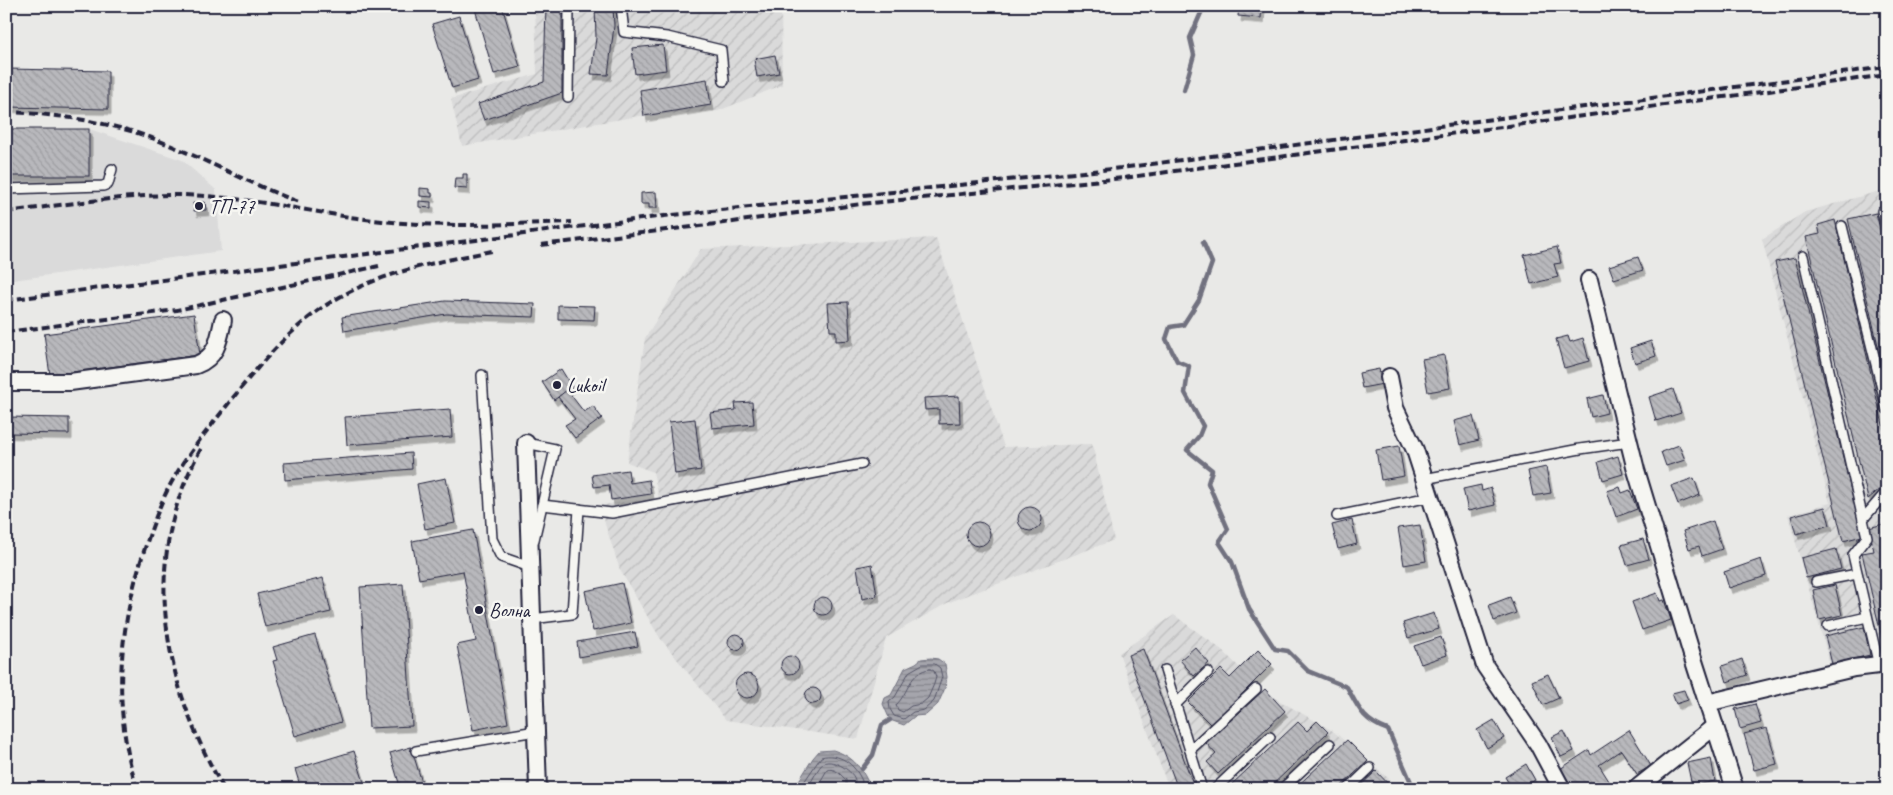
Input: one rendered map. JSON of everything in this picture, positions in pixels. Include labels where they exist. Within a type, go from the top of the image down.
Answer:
[{"type":"street","points":[[1589,280],[1636,470],[1735,789]]},
{"type":"street","points":[[6,382],[70,382],[196,365],[214,353],[218,344],[222,320]]},
{"type":"street","points":[[1389,377],[1395,408],[1415,450],[1485,666],[1538,744],[1562,789]]},
{"type":"street","points":[[526,443],[538,789]]},
{"type":"street","points":[[1707,703],[1854,668],[1883,665]]},
{"type":"street","points":[[1636,789],[1715,726]]},
{"type":"lane","points":[[568,97],[569,6]]},
{"type":"lane","points":[[621,6],[624,32],[666,37],[721,50],[724,81]]},
{"type":"lane","points":[[6,189],[103,186],[108,184],[112,169]]},
{"type":"lane","points":[[1882,210],[1887,228]]},
{"type":"lane","points":[[1842,226],[1887,409]]},
{"type":"lane","points":[[1803,256],[1867,537],[1852,555],[1883,665]]},
{"type":"lane","points":[[482,375],[492,539],[501,557],[530,563],[556,449],[526,443]]},
{"type":"lane","points":[[1424,479],[1580,449],[1629,442]]},
{"type":"lane","points":[[542,505],[612,513],[862,464]]},
{"type":"lane","points":[[1863,519],[1886,493]]},
{"type":"lane","points":[[1337,516],[1430,497]]},
{"type":"lane","points":[[532,619],[572,614],[578,509]]},
{"type":"lane","points":[[1816,582],[1857,574]]},
{"type":"lane","points":[[1828,626],[1868,617]]},
{"type":"lane","points":[[1165,670],[1202,789]]},
{"type":"lane","points":[[1176,705],[1208,672]]},
{"type":"lane","points":[[1190,750],[1256,689]]},
{"type":"lane","points":[[416,751],[536,730]]},
{"type":"lane","points":[[1215,789],[1270,737]]},
{"type":"lane","points":[[1282,789],[1330,744]]},
{"type":"lane","points":[[1348,789],[1370,768]]},
{"type":"shaded area","points":[[535,6],[781,6],[782,85],[718,111],[639,116],[462,146],[451,99],[537,74]]},
{"type":"shaded area","points":[[6,129],[89,129],[182,160],[216,190],[221,251],[6,281]]},
{"type":"shaded area","points":[[1887,189],[1887,652],[1830,664],[1788,515],[1830,503],[1762,239],[1805,212]]},
{"type":"shaded area","points":[[936,238],[1004,447],[1092,444],[1114,540],[947,603],[886,638],[858,739],[726,720],[660,638],[620,570],[605,524],[602,505],[659,498],[653,472],[627,462],[645,338],[701,249]]},
{"type":"shaded area","points":[[1174,615],[1222,650],[1264,692],[1333,731],[1388,778],[1395,789],[1169,789],[1119,653]]},
{"type":"water","points":[[921,659],[938,659],[945,664],[947,677],[945,688],[938,704],[926,715],[915,716],[904,725],[890,720],[883,704],[885,698],[891,695],[905,668]]},
{"type":"water","points":[[833,750],[845,755],[862,771],[868,782],[863,789],[789,789],[800,779],[819,751]]},
{"type":"building","points":[[486,6],[502,6],[520,67],[494,74],[475,9]]},
{"type":"building","points":[[546,6],[562,6],[562,93],[484,120],[478,104],[544,82]]},
{"type":"building","points":[[595,6],[613,6],[614,26],[608,75],[591,74],[596,38]]},
{"type":"building","points":[[1239,6],[1262,6],[1261,18],[1238,16]]},
{"type":"building","points":[[459,16],[478,80],[452,88],[432,24]]},
{"type":"building","points":[[663,45],[666,70],[635,74],[632,48]]},
{"type":"building","points":[[775,55],[779,73],[757,77],[754,59]]},
{"type":"building","points":[[8,69],[108,71],[108,109],[7,107]]},
{"type":"building","points":[[707,79],[711,105],[644,116],[640,90]]},
{"type":"building","points":[[6,129],[89,129],[89,176],[6,176]]},
{"type":"building","points":[[463,174],[467,174],[467,189],[454,188],[455,178],[463,178]]},
{"type":"building","points":[[420,188],[430,189],[432,197],[420,196]]},
{"type":"building","points":[[656,192],[657,208],[649,208],[649,204],[641,204],[641,193]]},
{"type":"building","points":[[419,201],[431,202],[431,208],[419,207]]},
{"type":"building","name":"ТП-77","points":[[205,202],[206,210],[194,211],[193,203]]},
{"type":"building","points":[[1876,213],[1887,258],[1887,383],[1848,219]]},
{"type":"building","points":[[1835,220],[1887,442],[1887,483],[1868,499],[1806,237],[1820,234],[1818,225]]},
{"type":"building","points":[[1557,247],[1561,263],[1554,264],[1558,277],[1531,284],[1524,255]]},
{"type":"building","points":[[1638,257],[1643,270],[1614,279],[1609,266]]},
{"type":"building","points":[[1795,258],[1862,536],[1843,541],[1775,262]]},
{"type":"building","points":[[445,301],[535,304],[534,317],[446,314],[344,331],[342,317]]},
{"type":"building","points":[[848,302],[850,340],[836,341],[836,331],[830,331],[828,303]]},
{"type":"building","points":[[558,305],[595,306],[594,320],[558,319]]},
{"type":"building","points":[[194,314],[200,355],[50,375],[44,334]]},
{"type":"building","points":[[1568,336],[1570,342],[1583,338],[1589,361],[1564,368],[1556,339]]},
{"type":"building","points":[[1651,341],[1656,356],[1635,363],[1630,348]]},
{"type":"building","points":[[1444,355],[1450,388],[1428,392],[1422,359]]},
{"type":"building","name":"Lukoil","points":[[561,369],[572,387],[554,400],[542,382]]},
{"type":"building","points":[[1379,369],[1383,384],[1362,388],[1359,373]]},
{"type":"building","points":[[1673,389],[1681,413],[1656,421],[1649,397]]},
{"type":"building","points":[[567,390],[584,412],[593,406],[602,418],[575,438],[565,425],[575,419],[558,397]]},
{"type":"building","points":[[1603,395],[1607,413],[1591,417],[1587,399]]},
{"type":"building","points":[[959,396],[960,423],[939,424],[939,409],[925,410],[924,398]]},
{"type":"building","points":[[752,402],[754,424],[712,428],[710,413],[736,410],[735,403]]},
{"type":"building","points":[[450,409],[452,437],[347,445],[345,417]]},
{"type":"building","points":[[1473,416],[1479,440],[1460,445],[1454,421]]},
{"type":"building","points":[[6,417],[69,418],[69,434],[6,433]]},
{"type":"building","points":[[695,419],[701,470],[675,474],[669,422]]},
{"type":"building","points":[[1679,445],[1685,460],[1666,466],[1661,452]]},
{"type":"building","points":[[1399,446],[1404,476],[1381,480],[1376,450]]},
{"type":"building","points":[[411,453],[412,469],[285,480],[284,463]]},
{"type":"building","points":[[1618,456],[1623,474],[1603,480],[1598,462]]},
{"type":"building","points":[[1546,467],[1551,493],[1533,496],[1528,471]]},
{"type":"building","points":[[628,470],[630,483],[649,480],[651,494],[611,500],[609,485],[594,487],[592,475]]},
{"type":"building","points":[[446,478],[455,523],[425,529],[417,484]]},
{"type":"building","points":[[1694,478],[1700,495],[1678,504],[1671,486]]},
{"type":"building","points":[[1481,485],[1482,491],[1491,488],[1495,505],[1468,511],[1463,489]]},
{"type":"building","points":[[1620,487],[1622,493],[1630,490],[1637,509],[1616,517],[1607,491]]},
{"type":"building","points":[[1030,507],[1039,510],[1042,519],[1039,528],[1030,531],[1021,528],[1018,519],[1021,510]]},
{"type":"building","points":[[1825,507],[1830,525],[1796,534],[1791,516]]},
{"type":"building","points":[[1352,520],[1357,544],[1338,549],[1332,525]]},
{"type":"building","points":[[1713,521],[1722,549],[1702,556],[1699,546],[1689,549],[1683,531]]},
{"type":"building","points":[[978,522],[987,525],[990,534],[987,543],[978,546],[969,543],[966,534],[969,525]]},
{"type":"building","points":[[1883,524],[1887,539],[1887,637],[1882,638],[1862,553],[1874,551],[1869,528]]},
{"type":"building","points":[[1420,525],[1426,561],[1404,565],[1398,528]]},
{"type":"building","name":"Волна","points":[[473,530],[508,723],[473,730],[457,645],[476,641],[463,571],[419,579],[412,541]]},
{"type":"building","points":[[1643,539],[1649,559],[1627,565],[1621,545]]},
{"type":"building","points":[[1836,549],[1841,569],[1806,578],[1801,558]]},
{"type":"building","points":[[1761,559],[1766,576],[1729,588],[1724,572]]},
{"type":"building","points":[[872,564],[877,596],[862,599],[857,567]]},
{"type":"building","points":[[323,578],[331,612],[265,627],[257,594]]},
{"type":"building","points":[[622,583],[631,623],[593,631],[585,591]]},
{"type":"building","points":[[403,584],[412,726],[369,728],[360,587]]},
{"type":"building","points":[[1835,585],[1842,615],[1819,620],[1813,590]]},
{"type":"building","points":[[1657,593],[1660,601],[1664,600],[1671,620],[1642,630],[1632,602]]},
{"type":"building","points":[[819,597],[827,597],[832,602],[830,613],[819,615],[814,610],[814,602]]},
{"type":"building","points":[[1510,597],[1516,613],[1494,621],[1489,605]]},
{"type":"building","points":[[1434,613],[1439,629],[1408,638],[1403,623]]},
{"type":"building","points":[[1864,627],[1870,655],[1832,664],[1825,636]]},
{"type":"building","points":[[635,632],[638,646],[579,657],[577,642]]},
{"type":"building","points":[[736,634],[744,642],[736,650],[728,642]]},
{"type":"building","points":[[315,635],[341,722],[295,736],[273,661],[277,660],[273,647]]},
{"type":"building","points":[[1441,637],[1447,655],[1421,664],[1414,646]]},
{"type":"building","points":[[1195,647],[1209,663],[1194,676],[1180,660]]},
{"type":"building","points":[[1143,649],[1195,789],[1178,789],[1128,655]]},
{"type":"building","points":[[1258,650],[1272,664],[1211,725],[1188,702],[1221,669],[1230,678]]},
{"type":"building","points":[[786,656],[794,656],[799,661],[797,672],[786,674],[781,669],[781,661]]},
{"type":"building","points":[[1742,659],[1747,675],[1727,682],[1722,666]]},
{"type":"building","points":[[747,674],[756,677],[759,686],[756,695],[747,698],[738,695],[735,686],[738,677]]},
{"type":"building","points":[[1548,674],[1559,698],[1543,705],[1532,681]]},
{"type":"building","points":[[813,688],[821,696],[813,704],[805,696]]},
{"type":"building","points":[[1265,689],[1285,711],[1218,774],[1207,762],[1216,754],[1206,743]]},
{"type":"building","points":[[1684,690],[1688,700],[1676,704],[1672,693]]},
{"type":"building","points":[[1755,704],[1761,723],[1740,729],[1735,709]]},
{"type":"building","points":[[1494,720],[1504,738],[1487,748],[1477,730]]},
{"type":"building","points":[[1317,721],[1328,732],[1268,789],[1235,789],[1231,785],[1298,722],[1307,731]]},
{"type":"building","points":[[1767,728],[1777,764],[1754,770],[1744,734]]},
{"type":"building","points":[[1629,730],[1651,766],[1637,774],[1621,750],[1599,765],[1614,789],[1573,789],[1560,769],[1589,750],[1591,755]]},
{"type":"building","points":[[1564,731],[1574,751],[1561,757],[1552,737]]},
{"type":"building","points":[[1347,740],[1368,761],[1338,789],[1294,789]]},
{"type":"building","points":[[411,747],[424,789],[379,789],[399,783],[390,753]]},
{"type":"building","points":[[354,751],[366,789],[301,789],[295,769]]},
{"type":"building","points":[[1711,758],[1715,781],[1692,786],[1687,763]]},
{"type":"building","points":[[1526,764],[1535,780],[1520,789],[1512,789],[1505,777]]},
{"type":"building","points":[[1376,771],[1393,789],[1357,789]]},
{"type":"waterway","points":[[1184,90],[1194,55],[1190,38],[1204,6]]},
{"type":"waterway","points":[[1203,242],[1212,263],[1199,300],[1183,325],[1170,327],[1166,339],[1177,361],[1189,366],[1185,393],[1203,426],[1199,436],[1187,450],[1212,470],[1208,483],[1228,529],[1219,542],[1232,562],[1249,609],[1275,649],[1288,651],[1308,671],[1347,687],[1367,718],[1388,730],[1414,789]]},
{"type":"waterway","points":[[862,769],[873,755],[882,725],[890,720]]},
{"type":"railway","points":[[6,300],[664,216],[1121,168],[1887,67]]},
{"type":"railway","points":[[541,245],[733,222],[861,204],[1123,178],[1887,75]]},
{"type":"railway","points":[[6,112],[80,119],[134,132],[171,145],[299,202]]},
{"type":"railway","points":[[6,212],[114,199],[180,195],[231,198],[357,218],[406,223],[477,225],[572,222]]},
{"type":"railway","points":[[137,789],[129,758],[121,698],[124,638],[129,608],[145,548],[161,503],[180,468],[209,428],[266,359],[290,334],[316,312],[331,302],[369,283],[409,269],[492,251]]},
{"type":"railway","points":[[6,332],[177,310],[379,266]]},
{"type":"railway","points":[[201,449],[182,491],[170,534],[165,577],[166,620],[173,664],[186,707],[203,748],[224,789]]},
{"type":"place","name":"ТП-77","points":[[199,206]]},
{"type":"place","name":"Lukoil","points":[[557,385]]},
{"type":"place","name":"Волна","points":[[479,610]]}]
